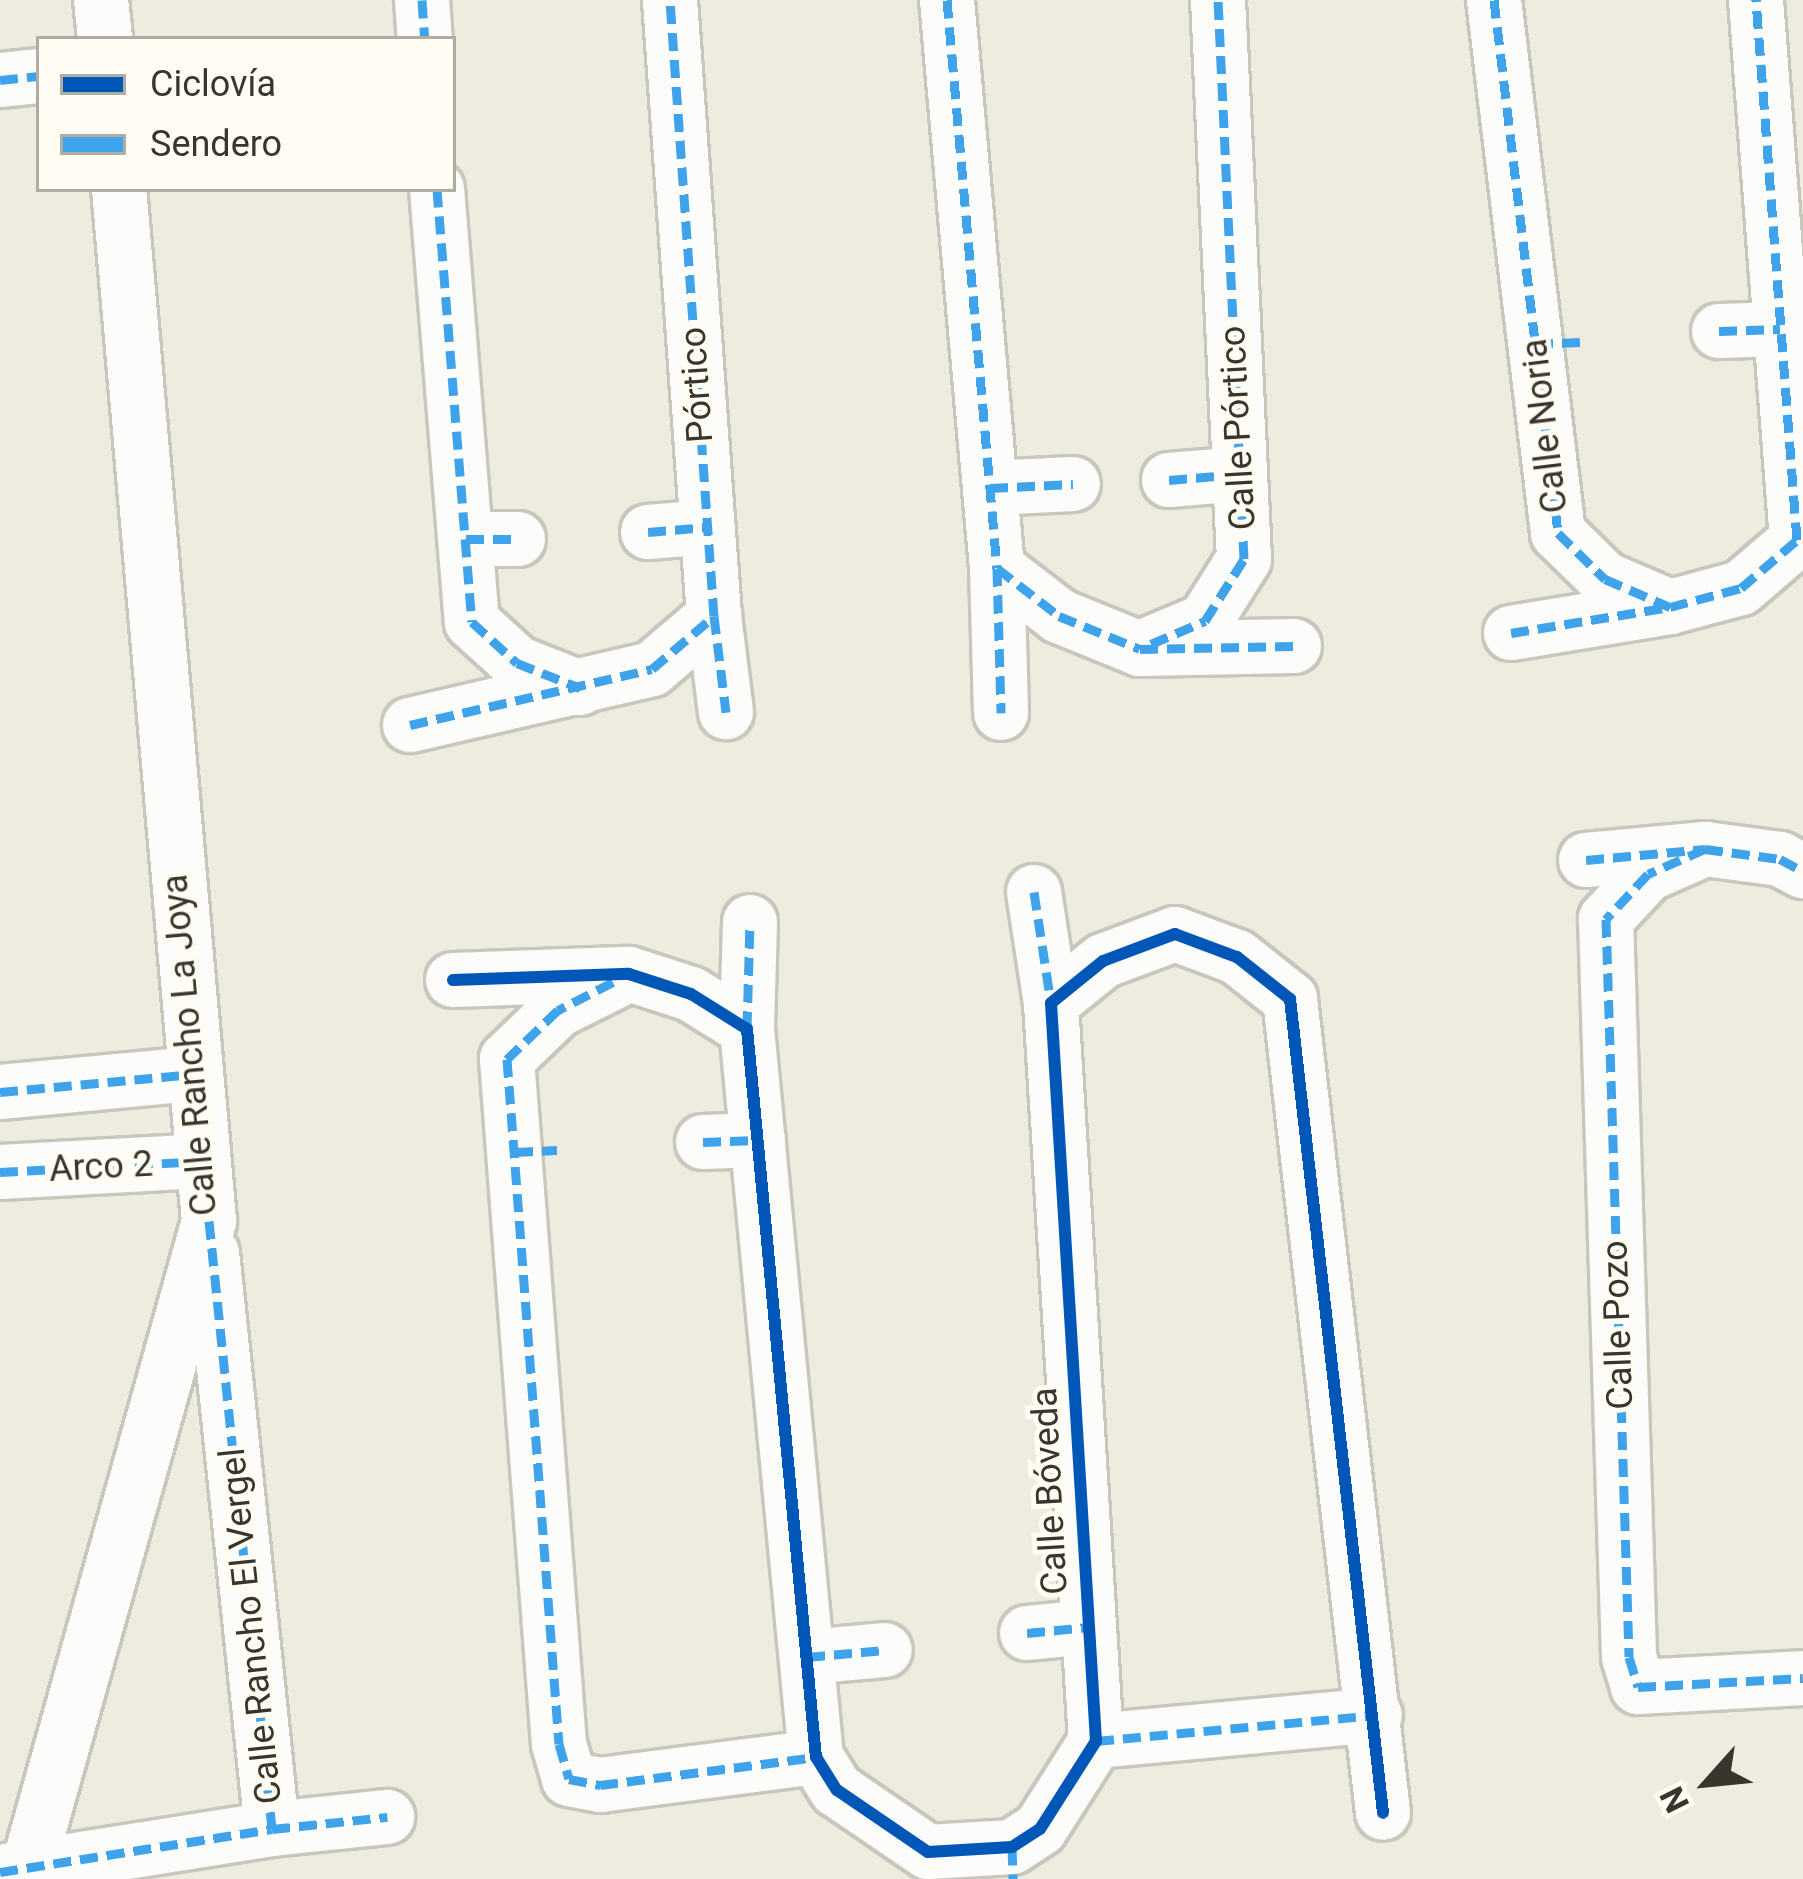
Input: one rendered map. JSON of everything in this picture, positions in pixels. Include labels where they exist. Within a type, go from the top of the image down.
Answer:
[{"type":"street","points":[[101,0],[106,36]]},
{"type":"street","points":[[422,0],[425,36]]},
{"type":"street","name":"Pórtico","points":[[670,0],[713,616]]},
{"type":"street","points":[[947,0],[997,568],[1001,713]]},
{"type":"street","name":"Calle Pórtico","points":[[1140,649],[1204,621],[1244,559],[1218,0]]},
{"type":"street","name":"Calle Noria","points":[[1494,0],[1557,343],[1558,533],[1605,579],[1670,607]]},
{"type":"street","points":[[1511,633],[1670,607],[1741,588],[1797,540],[1756,0]]},
{"type":"street","points":[[0,80],[36,76]]},
{"type":"street","name":"Calle Rancho La Joya","points":[[21,1872],[209,1221],[119,192]]},
{"type":"street","points":[[437,192],[492,539],[472,622],[517,663],[580,688]]},
{"type":"street","points":[[1719,331],[1780,328]]},
{"type":"street","points":[[1168,480],[1240,474]]},
{"type":"street","points":[[990,488],[1073,484]]},
{"type":"street","points":[[648,532],[707,527]]},
{"type":"street","points":[[997,568],[1059,616],[1140,649],[1294,646]]},
{"type":"street","points":[[410,725],[652,669],[713,616]]},
{"type":"street","points":[[713,616],[726,712]]},
{"type":"street","points":[[1586,860],[1705,849],[1780,859],[1803,871]]},
{"type":"street","name":"Calle Pozo","points":[[1705,849],[1648,874],[1606,919],[1629,1657],[1638,1687],[1803,1678]]},
{"type":"street","name":"Calle Bóveda","points":[[1034,892],[1051,1003],[1096,1741]]},
{"type":"street","points":[[750,922],[747,1029],[816,1757],[837,1790],[929,1865],[1012,1863],[1040,1829],[1096,1741],[1375,1715]]},
{"type":"street","points":[[1051,1003],[1103,961],[1175,934],[1237,958],[1290,999],[1383,1813]]},
{"type":"street","points":[[453,980],[629,974],[691,994],[747,1029]]},
{"type":"street","points":[[629,974],[559,1010],[507,1059],[536,1151],[559,1744],[569,1779],[600,1786],[816,1757]]},
{"type":"street","points":[[0,1092],[194,1074]]},
{"type":"street","points":[[703,1142],[758,1140]]},
{"type":"street","name":"Arco 2","points":[[0,1172],[201,1161]]},
{"type":"street","name":"Calle Rancho El Vergel","points":[[21,1872],[272,1829],[209,1221]]},
{"type":"street","points":[[1027,1633],[1088,1627]]},
{"type":"street","points":[[807,1657],[885,1650]]},
{"type":"street","points":[[272,1829],[387,1817]]},
{"type":"marked path","points":[[422,0],[425,36]]},
{"type":"marked path","points":[[410,725],[652,669],[714,616],[670,0]]},
{"type":"marked path","points":[[947,0],[997,568],[1059,616],[1140,649],[1294,646]]},
{"type":"marked path","points":[[1151,644],[1205,621],[1244,559],[1218,0]]},
{"type":"marked path","points":[[1494,0],[1558,533],[1605,579],[1670,607]]},
{"type":"marked path","points":[[1511,633],[1670,607],[1741,588],[1797,540],[1756,0]]},
{"type":"marked path","points":[[0,80],[36,76]]},
{"type":"marked path","points":[[437,192],[472,622],[517,663],[580,688]]},
{"type":"marked path","points":[[1719,331],[1780,329]]},
{"type":"marked path","points":[[1535,344],[1580,342]]},
{"type":"marked path","points":[[1169,480],[1240,474]]},
{"type":"marked path","points":[[990,488],[1073,484]]},
{"type":"marked path","points":[[648,532],[707,527]]},
{"type":"marked path","points":[[466,539],[518,539]]},
{"type":"marked path","points":[[997,568],[1001,713]]},
{"type":"marked path","points":[[714,616],[726,712]]},
{"type":"marked path","points":[[1705,849],[1648,874],[1606,919],[1629,1657],[1638,1687],[1803,1678]]},
{"type":"marked path","points":[[1586,860],[1705,849],[1780,859],[1803,871]]},
{"type":"marked path","points":[[1034,892],[1051,1003]]},
{"type":"marked path","points":[[747,1029],[750,922]]},
{"type":"marked path","points":[[613,982],[558,1010],[507,1059],[559,1744],[569,1779],[600,1785],[816,1757]]},
{"type":"marked path","points":[[0,1092],[194,1074]]},
{"type":"marked path","points":[[703,1142],[758,1140]]},
{"type":"marked path","points":[[515,1152],[557,1150]]},
{"type":"marked path","points":[[0,1172],[201,1161]]},
{"type":"marked path","points":[[209,1221],[272,1829]]},
{"type":"marked path","points":[[1027,1633],[1088,1627]]},
{"type":"marked path","points":[[807,1657],[885,1650]]},
{"type":"marked path","points":[[1096,1741],[1375,1715]]},
{"type":"marked path","points":[[0,1872],[272,1829],[387,1817]]},
{"type":"marked path","points":[[1012,1847],[1013,1879]]},
{"type":"cycle path","points":[[453,980],[629,974],[691,994],[747,1029],[816,1757],[837,1790],[928,1852],[1012,1847],[1040,1829],[1096,1741],[1051,1003],[1103,961],[1175,934],[1237,957],[1290,999],[1383,1813]]}]
